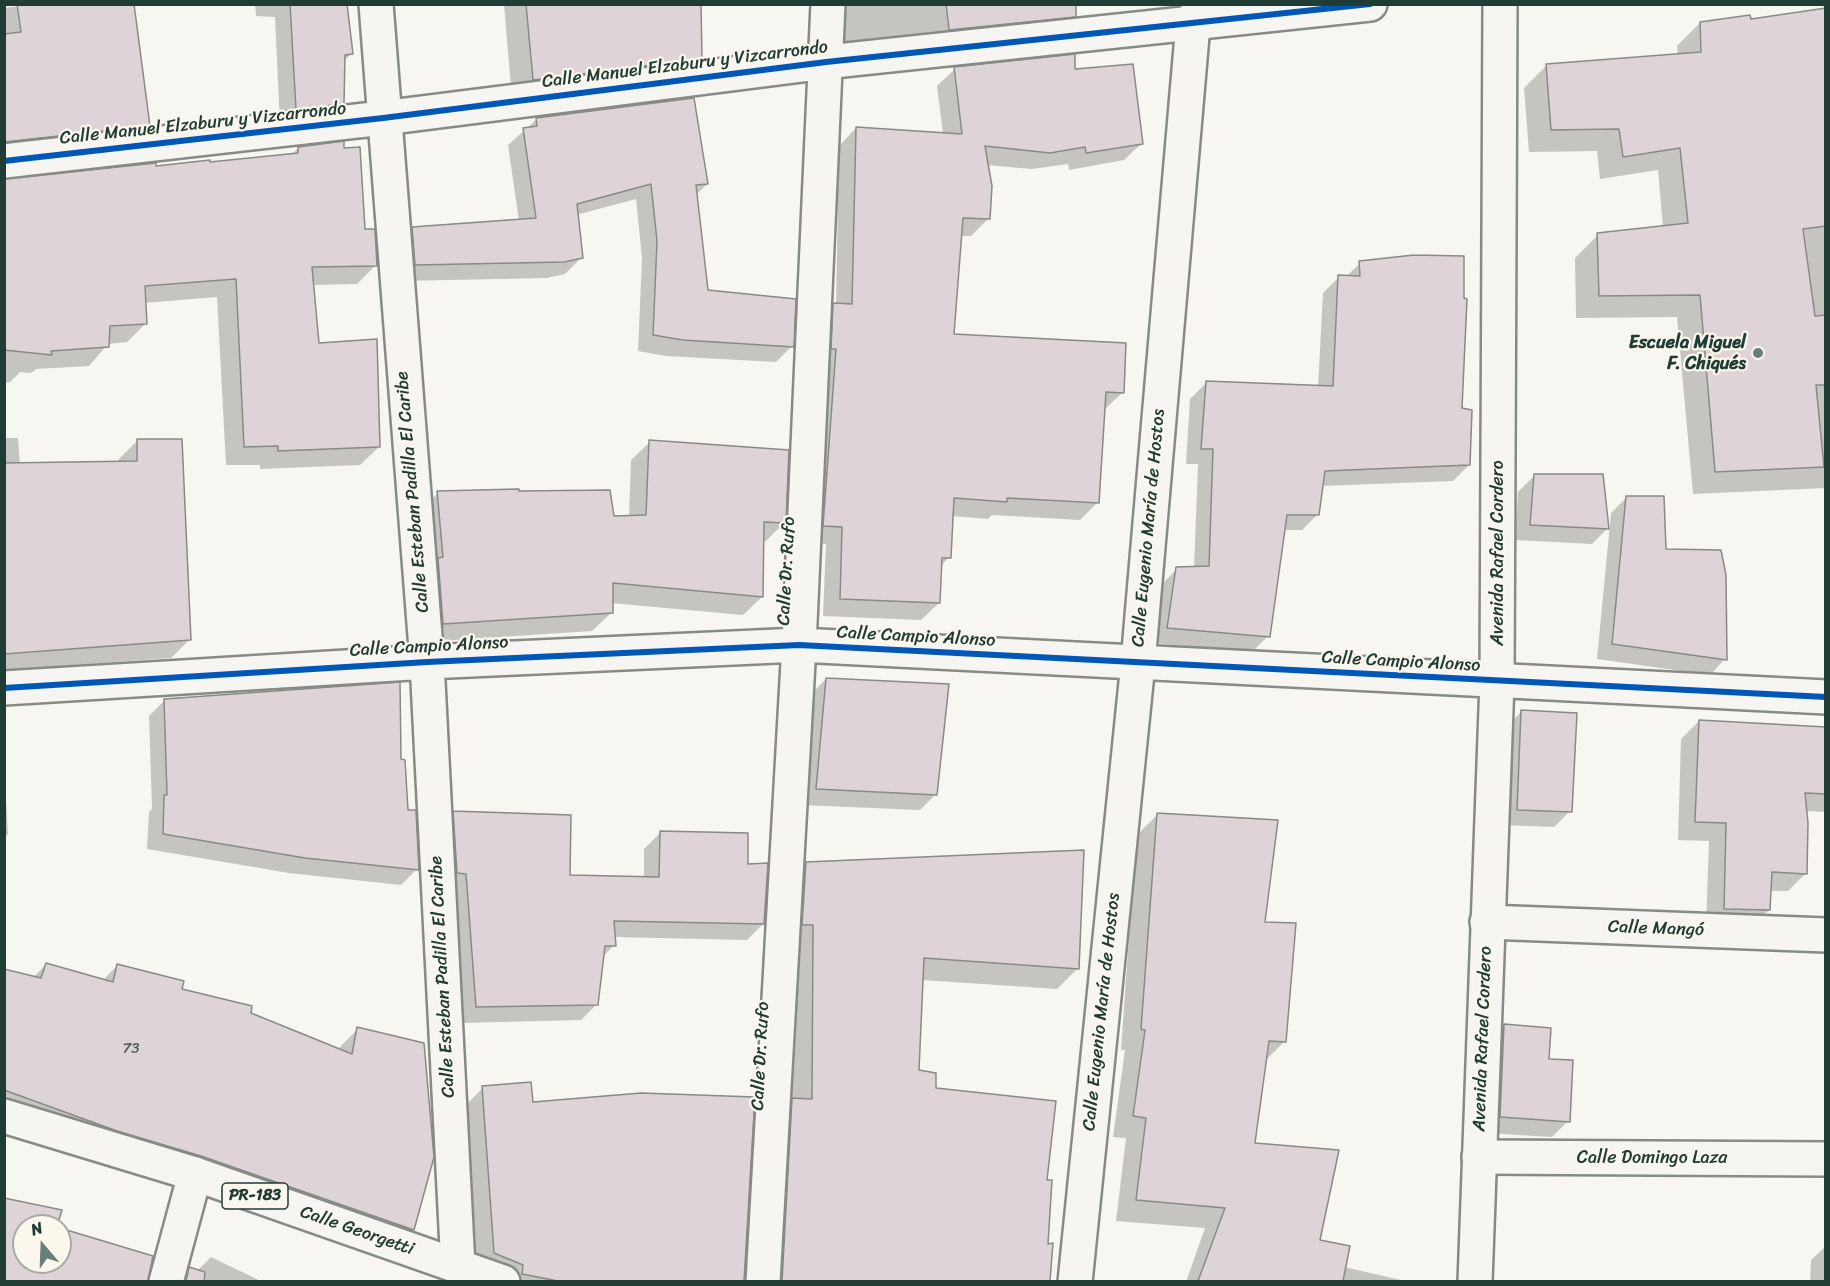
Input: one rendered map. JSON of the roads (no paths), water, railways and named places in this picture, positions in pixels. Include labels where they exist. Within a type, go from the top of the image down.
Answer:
[{"type":"street","name":"Calle Esteban Padilla El Caribe","points":[[376,4],[383,118],[427,662],[458,1267]]},
{"type":"street","name":"Calle Dr. Rufo","points":[[763,1281],[799,645],[828,4]]},
{"type":"street","name":"Calle Manuel Elzaburu y Vizcarrondo","points":[[4,161],[383,118],[1196,14],[1370,4]]},
{"type":"street","name":"Avenida Rafael Cordero","points":[[1474,1281],[1497,682],[1500,4]]},
{"type":"street","name":"Calle Eugenio María de Hostos","points":[[1075,1281],[1137,663],[1196,14]]},
{"type":"street","name":"Calle Campio Alonso","points":[[4,688],[427,662],[799,645],[1826,697]]},
{"type":"street","name":"Calle Mangó","points":[[1487,922],[1826,935]]},
{"type":"street","name":"Calle Georgetti","points":[[4,1116],[195,1174],[503,1281]]},
{"type":"street","name":"Calle Domingo Laza","points":[[1479,1157],[1826,1159]]},
{"type":"street","points":[[166,1281],[195,1174]]},
{"type":"place","name":"Escuela Miguel F. Chiqués","points":[[1758,353]]}]
